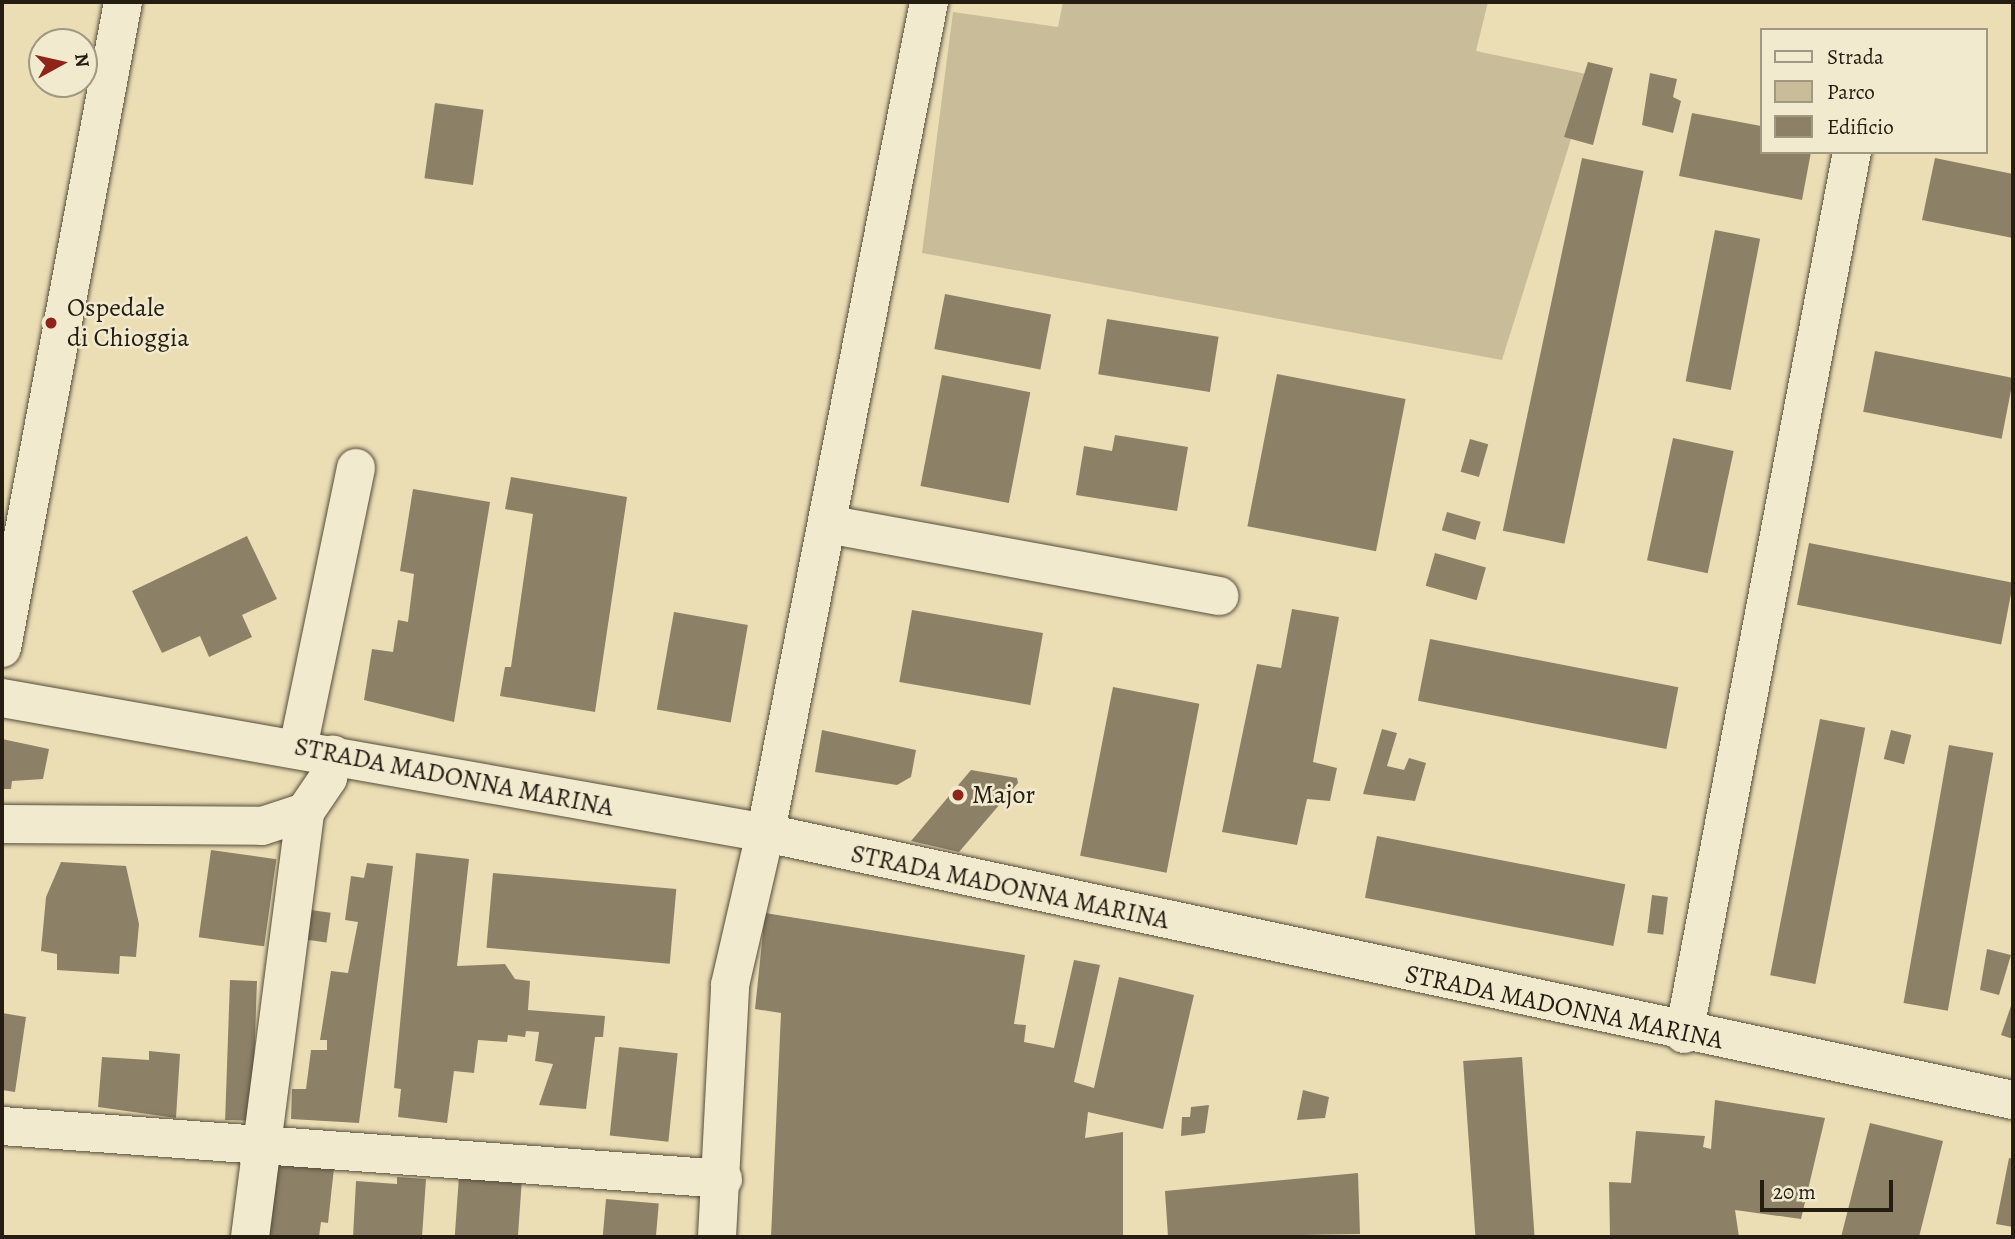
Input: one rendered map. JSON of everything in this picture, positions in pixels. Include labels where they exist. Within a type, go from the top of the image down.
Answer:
[{"type":"street","points":[[2,648],[123,2]]},
{"type":"street","points":[[717,1237],[723,1179],[730,985],[766,834],[929,2]]},
{"type":"street","points":[[1684,1034],[1852,154]]},
{"type":"street","points":[[250,1237],[305,812],[328,778],[315,751],[356,468]]},
{"type":"street","points":[[827,524],[1219,596]]},
{"type":"street","name":"STRADA MADONNA MARINA","points":[[2,698],[315,751],[766,834],[1684,1034],[2013,1100]]},
{"type":"street","points":[[2,824],[262,826],[305,812]]},
{"type":"street","points":[[2,1126],[723,1179]]},
{"type":"green space","points":[[1063,2],[1488,2],[1476,51],[1591,75],[1502,360],[922,253],[953,12],[1058,27]]},
{"type":"building","points":[[1588,62],[1613,68],[1593,145],[1564,137]]},
{"type":"building","points":[[1650,73],[1677,79],[1673,97],[1681,101],[1673,133],[1642,125]]},
{"type":"building","points":[[435,103],[484,110],[473,185],[424,178]]},
{"type":"building","points":[[1692,113],[1759,126],[1759,154],[1811,154],[1802,200],[1679,176]]},
{"type":"building","points":[[1582,158],[1644,171],[1564,544],[1503,531]]},
{"type":"building","points":[[1935,158],[2013,174],[2013,238],[1922,220]]},
{"type":"building","points":[[1715,230],[1760,239],[1731,390],[1686,381]]},
{"type":"building","points":[[945,294],[1051,315],[1040,370],[934,349]]},
{"type":"building","points":[[1107,319],[1219,337],[1210,392],[1098,374]]},
{"type":"building","points":[[1875,351],[2013,378],[2002,439],[1863,412]]},
{"type":"building","points":[[1277,374],[1406,399],[1376,551],[1247,526]]},
{"type":"building","points":[[942,375],[1030,392],[1009,503],[920,486]]},
{"type":"building","points":[[1115,435],[1188,447],[1177,511],[1076,495],[1084,446],[1112,451]]},
{"type":"building","points":[[1673,438],[1734,451],[1708,573],[1647,560]]},
{"type":"building","points":[[1470,439],[1488,444],[1479,477],[1461,472]]},
{"type":"building","points":[[511,477],[627,497],[595,712],[500,696],[505,667],[511,667],[533,514],[505,509]]},
{"type":"building","points":[[413,489],[490,502],[454,722],[364,700],[372,649],[393,652],[398,620],[408,622],[414,574],[400,571]]},
{"type":"building","points":[[1447,512],[1481,522],[1475,540],[1442,530]]},
{"type":"building","points":[[247,536],[277,599],[242,615],[252,637],[209,657],[200,636],[162,653],[132,591]]},
{"type":"building","points":[[1809,543],[2013,583],[2001,645],[1797,605]]},
{"type":"building","points":[[1435,553],[1486,568],[1477,600],[1426,586]]},
{"type":"building","points":[[1292,609],[1339,617],[1313,762],[1337,768],[1330,801],[1307,799],[1297,845],[1222,832],[1257,664],[1281,668]]},
{"type":"building","points":[[912,610],[1043,633],[1030,705],[899,682]]},
{"type":"building","points":[[674,612],[748,625],[731,723],[657,709]]},
{"type":"building","points":[[1430,639],[1678,687],[1666,749],[1418,701]]},
{"type":"building","points":[[1113,687],[1199,704],[1167,873],[1080,856]]},
{"type":"building","points":[[1820,719],[1865,728],[1815,984],[1770,975]]},
{"type":"building","points":[[1382,729],[1397,733],[1387,766],[1404,770],[1409,758],[1426,763],[1415,801],[1363,794]]},
{"type":"building","points":[[822,730],[916,750],[911,777],[897,785],[815,772]]},
{"type":"building","points":[[1891,730],[1911,735],[1904,764],[1884,759]]},
{"type":"building","points":[[2,739],[49,749],[43,779],[12,781],[11,789],[2,789]]},
{"type":"building","points":[[1949,745],[1993,753],[1948,1011],[1904,1003]]},
{"type":"building","points":[[971,770],[1017,778],[1018,783],[959,852],[911,841]]},
{"type":"building","points":[[1377,836],[1625,884],[1613,946],[1365,898]]},
{"type":"building","points":[[211,850],[276,859],[264,946],[199,937]]},
{"type":"building","points":[[416,853],[469,859],[457,966],[505,964],[515,979],[530,981],[528,1010],[605,1016],[603,1037],[595,1037],[586,1109],[539,1105],[553,1064],[535,1061],[539,1032],[526,1031],[525,1037],[508,1035],[507,1042],[478,1040],[474,1073],[454,1071],[447,1123],[398,1117],[401,1089],[394,1088]]},
{"type":"building","points":[[61,862],[126,866],[139,924],[136,957],[120,956],[119,974],[57,970],[57,954],[41,951],[46,897]]},
{"type":"building","points":[[367,863],[393,866],[359,1123],[291,1119],[292,1089],[306,1089],[311,1050],[327,1050],[327,1040],[320,1040],[331,971],[348,973],[358,922],[345,920],[351,876],[364,878]]},
{"type":"building","points":[[493,873],[676,889],[670,964],[486,948]]},
{"type":"building","points":[[1652,895],[1668,897],[1663,935],[1647,933]]},
{"type":"building","points":[[297,908],[331,913],[326,942],[293,938]]},
{"type":"building","points":[[765,913],[1025,955],[1014,1024],[1026,1025],[1024,1042],[1054,1048],[1074,960],[1100,965],[1074,1082],[1094,1088],[1119,977],[1194,995],[1163,1129],[1088,1112],[1085,1138],[1123,1132],[1123,1237],[771,1237],[781,1013],[755,1009]]},
{"type":"building","points":[[1987,949],[2011,955],[1999,995],[1980,990]]},
{"type":"building","points":[[230,980],[257,981],[252,1121],[225,1120]]},
{"type":"building","points":[[2013,1000],[2013,1039],[2001,1035]]},
{"type":"building","points":[[2,1013],[26,1017],[15,1092],[2,1090]]},
{"type":"building","points":[[619,1047],[678,1053],[668,1142],[610,1136]]},
{"type":"building","points":[[149,1051],[180,1054],[176,1118],[98,1107],[102,1057],[149,1060]]},
{"type":"building","points":[[1522,1057],[1535,1237],[1475,1237],[1463,1061]]},
{"type":"building","points":[[1303,1090],[1329,1097],[1325,1118],[1297,1120]]},
{"type":"building","points":[[1715,1100],[1825,1118],[1801,1219],[1735,1210],[1739,1237],[1610,1237],[1609,1182],[1631,1183],[1636,1131],[1705,1136],[1703,1147],[1711,1149]]},
{"type":"building","points":[[1209,1105],[1205,1133],[1181,1136],[1182,1117],[1190,1117],[1191,1107]]},
{"type":"building","points":[[1870,1123],[1943,1141],[1919,1237],[1841,1237]]},
{"type":"building","points":[[2009,1158],[2013,1159],[2013,1227],[1996,1224]]},
{"type":"building","points":[[277,1162],[334,1168],[328,1223],[321,1222],[319,1237],[263,1237],[265,1216],[272,1217]]},
{"type":"building","points":[[1358,1173],[1360,1234],[1168,1237],[1165,1191]]},
{"type":"building","points":[[459,1176],[522,1180],[518,1237],[455,1237]]},
{"type":"building","points":[[397,1177],[426,1179],[422,1237],[353,1237],[356,1181],[397,1184]]},
{"type":"building","points":[[606,1199],[659,1204],[656,1237],[603,1237]]},
{"type":"place","name":"Ospedale di Chioggia","points":[[51,323]]},
{"type":"place","name":"Major","points":[[958,795]]}]
